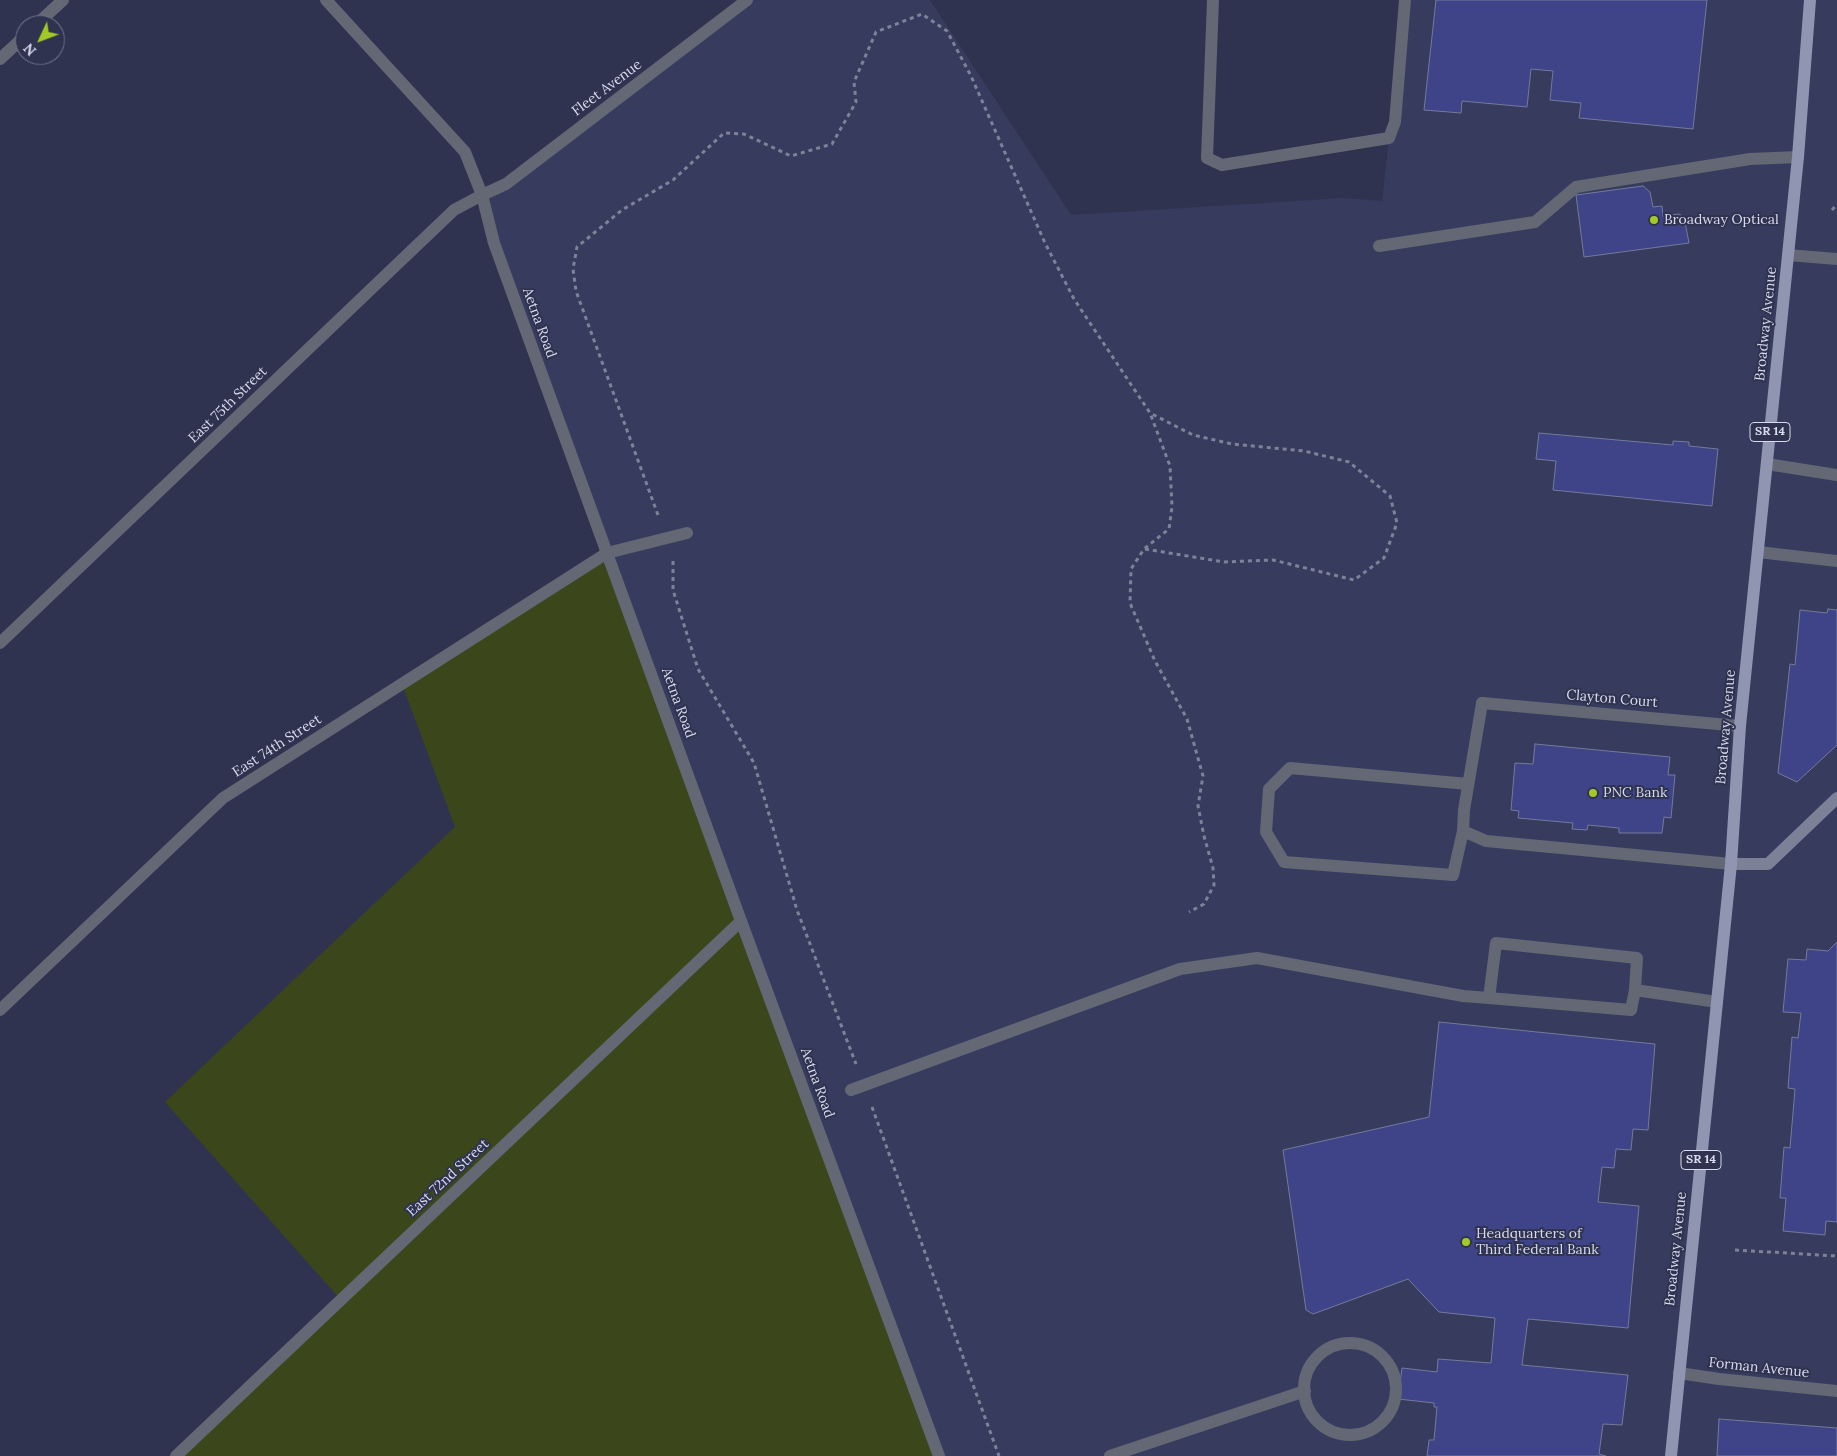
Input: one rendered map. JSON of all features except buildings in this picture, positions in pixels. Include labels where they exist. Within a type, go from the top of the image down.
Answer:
[{"type":"main road","name":"Broadway Avenue","points":[[1671,1456],[1731,864],[1740,726],[1798,157],[1810,0]]},
{"type":"main road","points":[[1731,864],[1768,864],[1837,798]]},
{"type":"street","points":[[47,15],[63,0]]},
{"type":"street","name":"Aetna Road","points":[[326,0],[466,152],[482,196],[494,243],[741,922],[939,1456]]},
{"type":"street","points":[[1213,0],[1207,158],[1222,165],[1389,138],[1395,122],[1405,0]]},
{"type":"street","name":"Fleet Avenue","points":[[482,196],[506,184],[745,1]]},
{"type":"street","points":[[0,59],[15,45]]},
{"type":"street","points":[[1379,246],[1535,222],[1576,187],[1750,159],[1798,157]]},
{"type":"street","name":"East 75th Street","points":[[0,643],[454,210],[482,196]]},
{"type":"street","points":[[1788,255],[1837,258]]},
{"type":"street","points":[[1767,464],[1837,475]]},
{"type":"street","name":"East 74th Street","points":[[0,1010],[223,798],[607,553],[687,533]]},
{"type":"street","points":[[1758,552],[1837,561]]},
{"type":"street","name":"Clayton Court","points":[[1468,784],[1482,703],[1740,726]]},
{"type":"street","points":[[1290,768],[1468,784],[1463,831],[1453,875],[1284,862],[1266,832],[1270,789],[1290,768]]},
{"type":"street","points":[[1463,831],[1486,840],[1731,864]]},
{"type":"street","name":"East 72nd Street","points":[[176,1456],[741,922]]},
{"type":"street","points":[[851,1090],[1180,969],[1257,958],[1463,996],[1631,1010],[1635,990],[1637,958],[1496,943],[1489,998]]},
{"type":"street","points":[[1635,990],[1717,1002]]},
{"type":"street","points":[[1357,1344],[1378,1352],[1392,1370],[1396,1392],[1390,1413],[1375,1429],[1354,1436],[1332,1432],[1314,1419],[1304,1398],[1305,1391],[1305,1377],[1316,1357],[1335,1345],[1357,1344]]},
{"type":"street","name":"Forman Avenue","points":[[1679,1373],[1719,1380],[1837,1391]]},
{"type":"street","points":[[1110,1456],[1305,1391]]},
{"type":"path","points":[[845,1034],[796,910],[754,763],[698,669],[673,590],[673,556],[576,291],[573,269],[577,247],[622,210],[674,180],[724,133],[744,134],[791,156],[832,144],[856,102],[854,82],[876,32],[922,14],[947,31],[971,76],[1045,243],[1074,299],[1150,413],[1170,466],[1172,507],[1169,529],[1144,549],[1131,569],[1130,603],[1155,661],[1187,719],[1203,776],[1198,806],[1204,836],[1214,868],[1214,885],[1204,904],[1189,912]]},
{"type":"path","points":[[1832,210],[1837,204]]},
{"type":"path","points":[[1144,549],[1224,562],[1273,560],[1354,580],[1384,558],[1397,524],[1390,496],[1349,462],[1304,451],[1232,444],[1193,434],[1150,413]]},
{"type":"path","points":[[877,1121],[999,1456]]},
{"type":"path","points":[[1735,1250],[1837,1256]]},
{"type":"shaded area","points":[[747,0],[930,0],[1071,215],[1343,198],[1382,201],[1405,0],[1837,0],[1837,1456],[939,1456],[482,196]]},
{"type":"green space","points":[[607,553],[939,1456],[176,1456],[341,1300],[165,1102],[455,827],[402,684]]},
{"type":"place","name":"Broadway Optical","points":[[1654,220]]},
{"type":"place","name":"PNC Bank","points":[[1593,793]]},
{"type":"place","name":"Headquarters of Third Federal Bank","points":[[1466,1242]]}]
